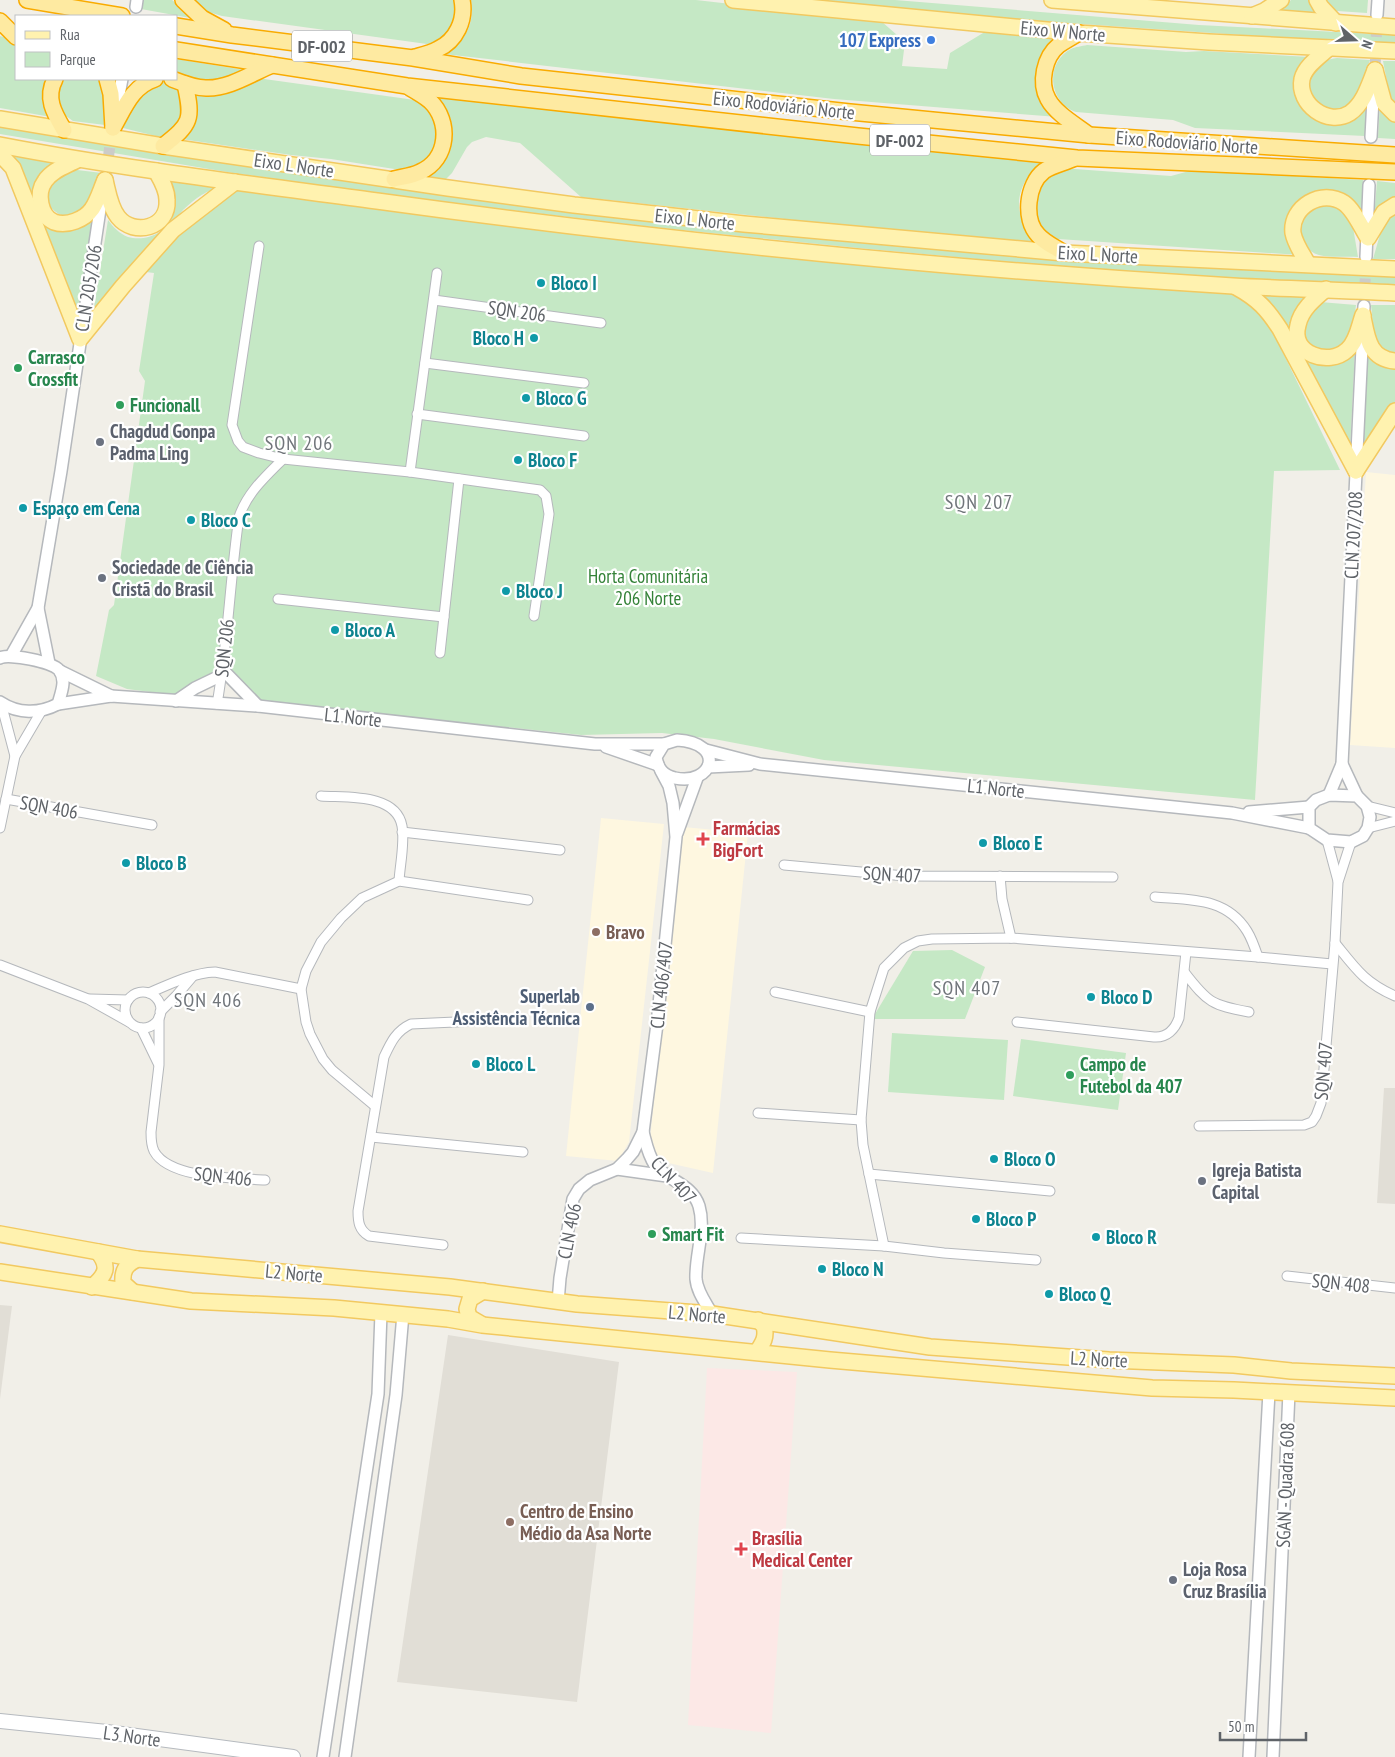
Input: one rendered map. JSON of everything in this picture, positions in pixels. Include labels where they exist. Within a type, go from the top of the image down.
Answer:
[{"type":"highway","points":[[27,0],[116,15]]},
{"type":"highway","points":[[183,0],[202,18],[232,35]]},
{"type":"highway","points":[[413,58],[438,49],[449,42],[461,23],[464,8],[462,0]]},
{"type":"highway","points":[[0,21],[15,23]]},
{"type":"highway","points":[[0,21],[15,36]]},
{"type":"highway","name":"Eixo Rodoviário Norte","points":[[178,26],[413,58],[521,76],[657,92],[1089,135],[1395,155]]},
{"type":"highway","points":[[1079,33],[1057,46],[1047,62],[1044,84],[1048,99],[1055,108],[1089,135]]},
{"type":"highway","name":"Eixo Rodoviário Norte","points":[[178,50],[407,86],[848,135],[1077,158],[1395,172]]},
{"type":"highway","points":[[178,81],[204,88],[216,88],[272,65]]},
{"type":"highway","points":[[54,80],[51,86],[50,102],[64,130]]},
{"type":"highway","points":[[107,80],[111,94],[113,129]]},
{"type":"highway","points":[[113,129],[137,88],[152,80]]},
{"type":"highway","points":[[163,146],[182,131],[187,123],[189,113],[178,81]]},
{"type":"highway","points":[[394,179],[424,170],[440,154],[444,141],[445,130],[441,118],[430,101],[407,86]]},
{"type":"highway","points":[[1064,252],[1047,243],[1034,230],[1031,222],[1029,201],[1035,181],[1040,174],[1046,169],[1077,158]]},
{"type":"main road","name":"Eixo W Norte","points":[[733,0],[1079,33],[1209,42],[1395,51]]},
{"type":"main road","name":"Eixo W Norte","points":[[1052,0],[1395,27]]},
{"type":"main road","points":[[1252,16],[1281,0]]},
{"type":"main road","points":[[1317,0],[1336,23]]},
{"type":"main road","points":[[1329,48],[1306,70],[1302,78],[1302,91],[1311,108],[1331,116],[1350,113],[1365,94],[1375,70]]},
{"type":"main road","points":[[1375,70],[1384,103],[1395,114]]},
{"type":"main road","name":"Eixo L Norte","points":[[0,119],[163,146],[574,205],[744,224],[1064,252],[1395,269]]},
{"type":"main road","name":"Eixo L Norte","points":[[0,145],[77,160],[235,182],[486,216],[712,243],[1005,270],[1234,286],[1395,292]]},
{"type":"main road","points":[[0,154],[13,168],[80,339],[123,286],[173,230],[235,182]]},
{"type":"main road","points":[[77,160],[54,172],[41,188],[40,200],[43,209],[55,223],[68,223],[82,218],[92,210],[105,177]]},
{"type":"main road","points":[[105,177],[114,212],[118,218],[127,226],[142,229],[151,227],[160,220],[167,207],[164,185],[156,171]]},
{"type":"main road","points":[[1308,264],[1293,234],[1293,224],[1298,210],[1305,204],[1313,200],[1332,198],[1344,202],[1368,238],[1384,212],[1395,205]]},
{"type":"main road","points":[[1234,286],[1262,303],[1268,310],[1356,471],[1395,411]]},
{"type":"main road","points":[[1326,289],[1312,301],[1301,317],[1297,327],[1298,338],[1306,351],[1320,358],[1328,358],[1336,357],[1347,350],[1353,343],[1363,310]]},
{"type":"main road","points":[[1363,310],[1366,335],[1373,351],[1380,358],[1395,361]]},
{"type":"main road","name":"L2 Norte","points":[[0,1234],[137,1259],[483,1291],[558,1302],[712,1314],[930,1348],[1395,1376]]},
{"type":"main road","points":[[92,1287],[105,1273],[104,1260],[98,1252]]},
{"type":"main road","points":[[133,1292],[123,1283],[123,1274],[128,1264],[137,1259]]},
{"type":"main road","name":"L2 Norte","points":[[0,1272],[191,1301],[334,1308],[402,1314],[482,1325],[1152,1388],[1289,1392],[1395,1398]]},
{"type":"main road","points":[[482,1325],[470,1318],[467,1309],[470,1299],[483,1291]]},
{"type":"main road","points":[[757,1352],[765,1336],[764,1326],[758,1320]]},
{"type":"main road","name":"L3 Norte","points":[[0,1720],[107,1732],[293,1757]]},
{"type":"street","points":[[1377,16],[1378,0]]},
{"type":"street","points":[[1372,138],[1375,70]]},
{"type":"street","points":[[113,129],[122,80]]},
{"type":"street","name":"CLN 205/206","points":[[49,664],[38,608],[61,471],[105,177]]},
{"type":"street","points":[[1366,257],[1369,185]]},
{"type":"street","points":[[259,246],[232,424],[242,447],[282,459],[410,472],[540,490],[546,496],[549,514],[534,616]]},
{"type":"street","points":[[410,472],[437,273]]},
{"type":"street","name":"SQN 206","points":[[434,300],[601,323]]},
{"type":"street","name":"CLN 207/208","points":[[1329,795],[1342,764],[1363,310]]},
{"type":"street","points":[[424,364],[584,383]]},
{"type":"street","points":[[417,414],[584,436]]},
{"type":"street","name":"SQN 206","points":[[217,704],[239,517],[242,507],[255,487],[282,459]]},
{"type":"street","points":[[440,654],[460,479]]},
{"type":"street","points":[[278,599],[444,617]]},
{"type":"street","name":"CLN 205/206","points":[[5,657],[38,608]]},
{"type":"street","points":[[5,657],[49,664]]},
{"type":"street","name":"L1 Norte","points":[[49,664],[111,696]]},
{"type":"street","points":[[58,704],[64,684],[60,671]]},
{"type":"street","points":[[176,701],[222,673],[258,706]]},
{"type":"street","name":"L1 Norte","points":[[0,703],[23,712],[42,710],[58,704],[111,696],[258,706],[595,744],[664,744]]},
{"type":"street","points":[[0,703],[15,756]]},
{"type":"street","points":[[0,828],[1,814],[15,756],[42,710]]},
{"type":"street","points":[[677,740],[699,745],[706,750],[709,759],[708,767],[704,773],[696,778],[682,779],[671,777],[659,768],[656,757],[664,744],[677,740]]},
{"type":"street","name":"L1 Norte","points":[[595,744],[659,768]]},
{"type":"street","name":"L1 Norte","points":[[706,750],[760,764],[1232,812],[1309,828]]},
{"type":"street","name":"L1 Norte","points":[[708,767],[760,764]]},
{"type":"street","name":"CLN 207/208","points":[[1342,764],[1357,796]]},
{"type":"street","name":"CLN 406/407","points":[[643,1132],[657,1024],[676,837],[673,803],[668,786],[659,768]]},
{"type":"street","name":"CLN 406/407","points":[[676,837],[696,778]]},
{"type":"street","points":[[1367,806],[1370,818],[1368,828],[1364,836],[1351,842],[1327,840],[1309,828],[1309,807],[1316,800],[1329,795],[1357,796],[1367,806],[1395,813]]},
{"type":"street","points":[[321,796],[373,800],[384,803],[397,812],[402,832],[399,881]]},
{"type":"street","name":"SQN 406","points":[[6,799],[152,825]]},
{"type":"street","name":"L1 Norte","points":[[1232,812],[1309,807]]},
{"type":"street","points":[[1368,828],[1395,821]]},
{"type":"street","points":[[402,832],[560,850]]},
{"type":"street","points":[[1327,840],[1338,882]]},
{"type":"street","points":[[1338,882],[1351,842]]},
{"type":"street","name":"SQN 407","points":[[784,865],[905,876],[1113,877]]},
{"type":"street","points":[[1000,876],[1002,899],[1011,938]]},
{"type":"street","points":[[376,1106],[332,1070],[322,1059],[310,1034],[300,989],[321,942],[341,918],[362,898],[399,881],[528,900]]},
{"type":"street","name":"SQN 407","points":[[1199,1126],[1304,1125],[1312,1122],[1319,1110],[1322,1103],[1338,882]]},
{"type":"street","points":[[1155,897],[1210,903],[1224,908],[1239,921],[1247,932],[1258,956]]},
{"type":"street","points":[[884,1246],[862,1145],[861,1120],[870,1012],[884,968],[910,944],[932,939],[1011,938],[1258,956],[1332,964]]},
{"type":"street","points":[[1335,943],[1368,981],[1377,988],[1395,996]]},
{"type":"street","points":[[1017,1022],[1158,1038],[1171,1032],[1178,1022],[1186,952]]},
{"type":"street","points":[[0,957],[19,973]]},
{"type":"street","points":[[0,965],[88,999],[134,1026],[141,1028],[155,1023],[193,976]]},
{"type":"street","points":[[129,1022],[125,1015],[125,1007],[128,1000],[134,994],[141,992],[149,993],[203,972],[214,972],[300,989]]},
{"type":"street","points":[[1185,973],[1201,994],[1209,1000],[1220,1006],[1249,1012]]},
{"type":"street","points":[[775,992],[870,1012]]},
{"type":"street","points":[[149,993],[160,1004],[160,1015]]},
{"type":"street","points":[[88,999],[128,1000]]},
{"type":"street","name":"SQN 406","points":[[160,1015],[159,1065],[151,1132],[153,1146],[159,1157],[180,1170],[192,1174],[265,1180]]},
{"type":"street","points":[[443,1245],[370,1236],[362,1230],[358,1220],[384,1057],[390,1043],[403,1028],[411,1024],[522,1019]]},
{"type":"street","points":[[141,1028],[159,1065]]},
{"type":"street","points":[[758,1113],[861,1120]]},
{"type":"street","name":"CLN 406","points":[[558,1302],[573,1198],[579,1189],[590,1180],[617,1169],[633,1152],[643,1132]]},
{"type":"street","name":"CLN 407","points":[[643,1132],[648,1154],[655,1165],[667,1176],[691,1192],[699,1205],[702,1225],[696,1280],[699,1292],[712,1314]]},
{"type":"street","points":[[371,1137],[524,1152]]},
{"type":"street","points":[[617,1169],[667,1176]]},
{"type":"street","points":[[869,1174],[1050,1192]]},
{"type":"street","points":[[741,1238],[884,1246],[1036,1260]]},
{"type":"street","name":"SQN 408","points":[[1287,1276],[1395,1288]]},
{"type":"street","points":[[323,1757],[378,1394],[381,1313]]},
{"type":"street","points":[[345,1757],[396,1395],[402,1314]]},
{"type":"street","points":[[1249,1757],[1268,1392]]},
{"type":"street","name":"SGAN - Quadra 608","points":[[1273,1757],[1289,1392]]},
{"type":"shaded area","points":[[1366,472],[1395,475],[1395,748],[1350,745]]},
{"type":"shaded area","points":[[601,818],[664,824],[629,1142],[618,1161],[566,1156]]},
{"type":"shaded area","points":[[683,827],[748,833],[713,1173],[655,1160],[650,1141],[674,889]]},
{"type":"shaded area","points":[[1384,1088],[1395,1088],[1395,1204],[1377,1203]]},
{"type":"shaded area","points":[[0,1305],[12,1306],[0,1399]]},
{"type":"shaded area","name":"Centro de Ensino Médio da Asa Norte","points":[[448,1335],[619,1362],[577,1702],[397,1682]]},
{"type":"shaded area","name":"Brasília Medical Center","points":[[707,1368],[797,1372],[771,1733],[688,1725]]},
{"type":"green space","points":[[143,0],[172,0],[196,19],[178,15],[141,9]]},
{"type":"green space","points":[[189,0],[459,0],[452,33],[434,43],[427,44],[222,16],[205,11]]},
{"type":"green space","points":[[471,0],[696,0],[881,21],[905,42],[902,66],[947,69],[950,53],[988,30],[1066,37],[1042,66],[1058,117],[834,99],[444,54],[458,44],[467,32],[472,9]]},
{"type":"green space","points":[[808,0],[895,0],[1199,25],[1395,35],[1395,43],[1270,37],[1024,20]]},
{"type":"green space","points":[[1291,0],[1312,0],[1322,14],[1269,15],[1285,6]]},
{"type":"green space","points":[[1322,0],[1368,0],[1367,13],[1337,11]]},
{"type":"green space","points":[[0,36],[15,41],[15,80],[49,80],[51,117],[0,108]]},
{"type":"green space","points":[[1087,45],[1186,52],[1204,51],[1310,57],[1302,66],[1316,117],[1367,101],[1365,136],[1195,128],[1173,120],[1076,112],[1067,107],[1055,92],[1054,73],[1062,55],[1073,48]]},
{"type":"green space","points":[[1337,58],[1370,60],[1355,101],[1337,112],[1316,106],[1307,85],[1317,66],[1325,61]]},
{"type":"green space","points":[[178,59],[245,70],[221,81],[209,83],[178,75]]},
{"type":"green space","points":[[1383,61],[1395,61],[1395,107],[1391,103]]},
{"type":"green space","points":[[257,78],[415,100],[431,110],[440,136],[428,160],[407,171],[181,139],[195,116],[196,105],[192,91]]},
{"type":"green space","points":[[59,80],[100,80],[103,85],[105,125],[73,121],[59,111],[55,90]]},
{"type":"green space","points":[[158,81],[166,81],[180,89],[188,112],[164,138],[123,128],[141,91]]},
{"type":"green space","points":[[435,96],[741,131],[1049,160],[1033,171],[1027,178],[1020,196],[1020,215],[1038,244],[867,228],[581,197],[520,143],[486,137],[472,142],[467,147],[452,173],[445,180],[426,178],[444,160],[452,139],[450,117],[444,106]]},
{"type":"green space","points":[[1380,102],[1395,117],[1395,139],[1378,138]]},
{"type":"green space","points":[[0,126],[193,158],[387,186],[731,230],[994,254],[1194,267],[1395,277],[1395,286],[1130,273],[643,226],[417,199],[233,173],[0,134]]},
{"type":"green space","points":[[7,150],[59,159],[46,168],[39,178],[46,218],[95,217],[79,323],[72,299],[33,199],[19,169]]},
{"type":"green space","points":[[1061,168],[1171,176],[1193,170],[1363,180],[1361,218],[1351,202],[1298,207],[1300,255],[1058,239],[1038,225],[1033,200],[1040,181]]},
{"type":"green space","points":[[69,169],[102,173],[89,207],[75,215],[66,216],[54,211],[47,199],[47,192],[51,179]]},
{"type":"green space","points":[[162,177],[224,186],[202,195],[183,210],[92,320],[108,220],[117,230],[128,237],[149,237],[161,231],[169,221],[171,214],[171,206]]},
{"type":"green space","points":[[1377,181],[1395,183],[1395,200],[1374,219]]},
{"type":"green space","name":"Horta Comunitária 206 Norte","points":[[235,186],[646,241],[1313,293],[1306,300],[1303,352],[1355,349],[1350,451],[1254,293],[1340,470],[1274,471],[1255,800],[824,760],[714,739],[662,733],[581,735],[260,701],[216,674],[174,695],[127,689],[96,676],[109,610],[114,605],[145,381],[139,371],[154,273],[146,272],[172,237]]},
{"type":"green space","points":[[1321,203],[1342,207],[1352,221],[1358,257],[1319,255],[1313,253],[1304,244],[1300,232],[1301,219],[1304,214]]},
{"type":"green space","points":[[1395,210],[1395,259],[1373,259],[1383,224]]},
{"type":"green space","points":[[1320,302],[1356,305],[1352,338],[1344,347],[1326,355],[1305,344],[1301,327]]},
{"type":"green space","points":[[1371,305],[1395,305],[1395,357],[1381,348],[1377,342],[1373,329]]},
{"type":"green space","points":[[1368,350],[1395,365],[1395,402],[1363,450]]},
{"type":"green space","points":[[952,950],[985,967],[965,1019],[872,1019],[913,951]]},
{"type":"green space","points":[[892,1033],[1008,1040],[1004,1100],[888,1092]]},
{"type":"green space","name":"Campo de Futebol da 407","points":[[1021,1039],[1126,1053],[1118,1110],[1013,1096]]},
{"type":"tunnel","points":[[1375,70],[1377,20]]},
{"type":"tunnel","points":[[106,175],[112,130]]},
{"type":"tunnel","points":[[1364,306],[1366,262]]},
{"type":"place","name":"107 Express","points":[[931,40]]},
{"type":"place","name":"Bloco I","points":[[541,283]]},
{"type":"place","name":"Bloco H","points":[[534,338]]},
{"type":"place","name":"Carrasco Crossfit","points":[[18,368]]},
{"type":"place","name":"Bloco G","points":[[526,398]]},
{"type":"place","name":"Funcionall","points":[[120,405]]},
{"type":"place","name":"Chagdud Gonpa Padma Ling","points":[[100,442]]},
{"type":"place","name":"Bloco F","points":[[518,460]]},
{"type":"place","name":"Espaço em Cena","points":[[23,508]]},
{"type":"place","name":"Bloco C","points":[[191,520]]},
{"type":"place","name":"Sociedade de Ciência Cristã do Brasil","points":[[102,578]]},
{"type":"place","name":"Bloco J","points":[[506,591]]},
{"type":"place","name":"Bloco A","points":[[335,630]]},
{"type":"place","name":"Farmácias BigFort","points":[[703,839]]},
{"type":"place","name":"Bloco E","points":[[983,843]]},
{"type":"place","name":"Bloco B","points":[[126,863]]},
{"type":"place","name":"Bravo","points":[[596,932]]},
{"type":"place","name":"Bloco D","points":[[1091,997]]},
{"type":"place","name":"Superlab Assistência Técnica","points":[[590,1007]]},
{"type":"place","name":"Bloco L","points":[[476,1064]]},
{"type":"place","name":"Campo de Futebol da 407","points":[[1070,1075]]},
{"type":"place","name":"Bloco O","points":[[994,1159]]},
{"type":"place","name":"Igreja Batista Capital","points":[[1202,1181]]},
{"type":"place","name":"Bloco P","points":[[976,1219]]},
{"type":"place","name":"Smart Fit","points":[[652,1234]]},
{"type":"place","name":"Bloco R","points":[[1096,1237]]},
{"type":"place","name":"Bloco N","points":[[822,1269]]},
{"type":"place","name":"Bloco Q","points":[[1049,1294]]},
{"type":"place","name":"Centro de Ensino Médio da Asa Norte","points":[[510,1522]]},
{"type":"place","name":"Brasília Medical Center","points":[[741,1549]]},
{"type":"place","name":"Loja Rosa Cruz Brasília","points":[[1173,1580]]},
{"type":"district","name":"SQN 206","points":[[299,443]]},
{"type":"district","name":"SQN 207","points":[[979,502]]},
{"type":"district","name":"SQN 407","points":[[967,988]]},
{"type":"district","name":"SQN 406","points":[[208,1000]]}]
